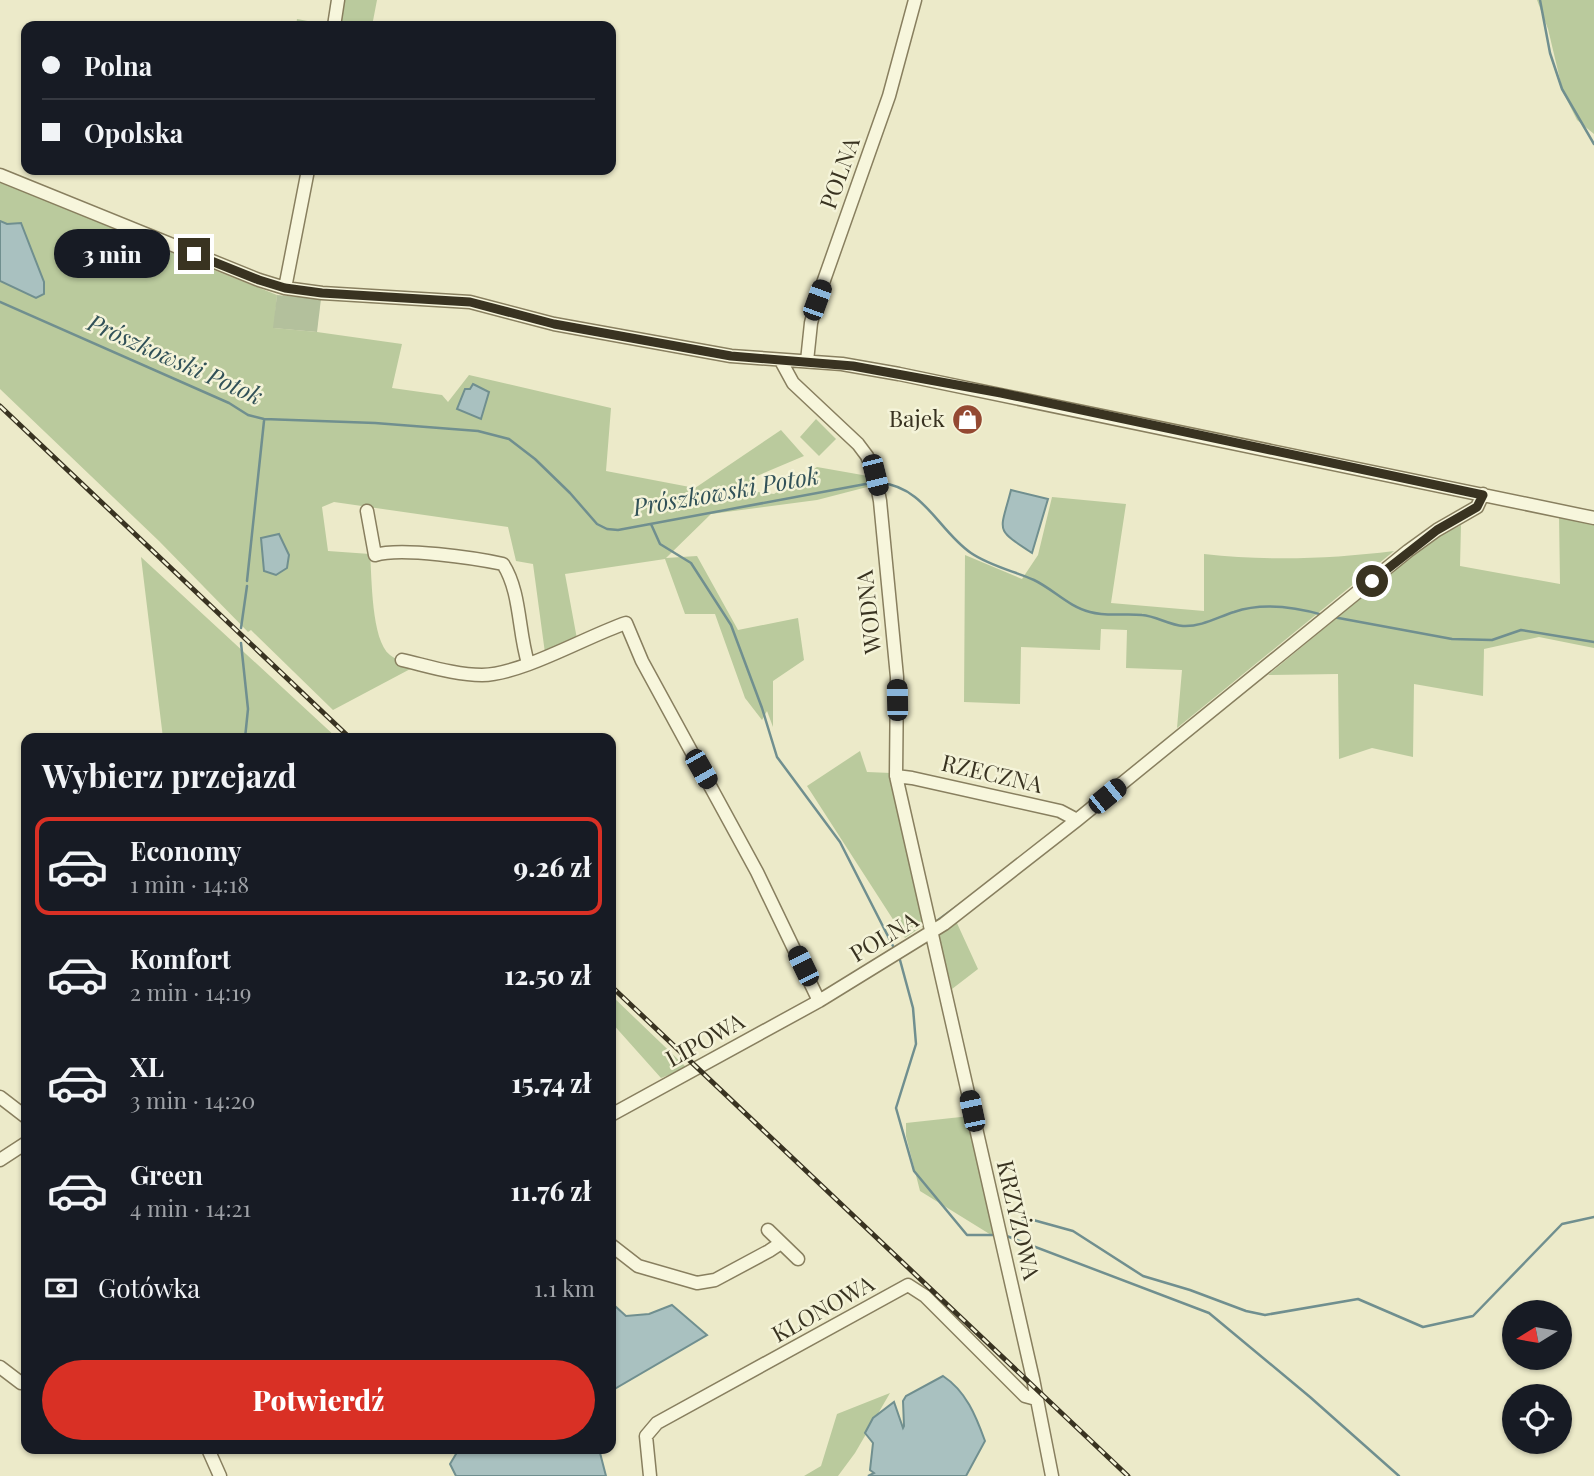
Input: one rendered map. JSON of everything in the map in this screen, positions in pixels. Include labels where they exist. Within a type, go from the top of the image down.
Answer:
[{"type":"street","points":[[335,21],[338,0]]},
{"type":"street","name":"POLNA","points":[[807,361],[811,323],[817,300],[889,96],[915,0]]},
{"type":"street","points":[[0,175],[259,280],[285,288],[322,293],[470,302],[554,324],[731,356],[853,366],[1001,393],[1594,518]]},
{"type":"street","points":[[285,288],[307,175]]},
{"type":"street","name":"WODNA","points":[[781,361],[793,383],[858,444],[867,456],[875,475],[879,491],[897,677],[897,776],[931,933]]},
{"type":"street","name":"POLNA","points":[[819,1001],[931,933],[970,905],[1437,530],[1477,507],[1483,495]]},
{"type":"street","points":[[367,511],[375,555],[385,552],[422,554],[503,564],[511,580],[528,663]]},
{"type":"street","points":[[402,660],[467,674],[494,674],[625,623],[654,683],[758,872],[819,1001]]},
{"type":"street","name":"RZECZNA","points":[[897,776],[1060,811],[1077,820]]},
{"type":"street","name":"KRZYŻOWA","points":[[931,933],[1052,1476]]},
{"type":"street","name":"LIPOWA","points":[[616,1112],[819,1001]]},
{"type":"street","points":[[0,1097],[21,1113]]},
{"type":"street","points":[[0,1160],[21,1146]]},
{"type":"street","points":[[768,1230],[798,1259]]},
{"type":"street","points":[[616,1249],[638,1266],[697,1283],[715,1280],[781,1242]]},
{"type":"street","name":"KLONOWA","points":[[650,1476],[646,1436],[657,1423],[908,1285],[925,1296],[1025,1396],[1036,1399]]},
{"type":"street","points":[[0,1367],[21,1383]]},
{"type":"street","points":[[210,1454],[220,1476]]},
{"type":"green space","points":[[334,0],[377,0],[373,21],[330,21]]},
{"type":"green space","points":[[1537,0],[1594,0],[1594,134],[1577,120],[1563,92],[1548,29]]},
{"type":"green space","points":[[0,180],[179,248],[209,268],[277,295],[274,328],[402,344],[392,388],[442,395],[448,402],[469,375],[611,408],[606,471],[695,488],[781,430],[804,456],[757,476],[741,490],[774,494],[817,467],[868,476],[871,486],[817,500],[711,514],[666,558],[697,556],[738,630],[798,618],[804,660],[773,681],[773,727],[767,711],[762,720],[745,698],[715,614],[685,614],[665,559],[565,574],[577,639],[545,653],[533,564],[516,561],[508,527],[334,502],[322,507],[328,551],[370,554],[379,636],[390,655],[414,667],[333,710],[251,630],[248,632],[159,541],[0,389]]},
{"type":"green space","points":[[277,295],[321,299],[317,332],[273,328]]},
{"type":"green space","points":[[816,419],[836,439],[819,456],[800,437]]},
{"type":"green space","points":[[1052,497],[1126,504],[1111,603],[1204,611],[1204,554],[1299,558],[1394,551],[1177,728],[1182,670],[1126,668],[1127,630],[1101,629],[1100,650],[1021,647],[1020,704],[964,702],[965,555],[1022,579],[1038,555]]},
{"type":"green space","points":[[1559,515],[1594,522],[1594,648],[1539,637],[1484,649],[1483,696],[1414,684],[1413,757],[1372,748],[1339,759],[1338,674],[1268,675],[1431,540],[1461,525],[1460,566],[1560,584]]},
{"type":"green space","points":[[141,557],[332,733],[162,733]]},
{"type":"green space","points":[[860,751],[867,772],[891,773],[924,925],[905,938],[807,786]]},
{"type":"green space","points":[[956,921],[978,969],[952,989],[938,935]]},
{"type":"green space","points":[[616,1000],[687,1068],[661,1078],[616,1028]]},
{"type":"green space","points":[[970,1116],[996,1238],[920,1191],[906,1136],[906,1123]]},
{"type":"green space","points":[[890,1393],[855,1453],[838,1476],[804,1476],[821,1466],[837,1414]]},
{"type":"water","points":[[0,221],[7,224],[21,223],[44,282],[44,294],[36,298],[0,281]]},
{"type":"water","points":[[473,384],[489,392],[481,419],[457,409],[465,389],[470,389]]},
{"type":"water","points":[[1011,490],[1048,499],[1032,553],[1011,539],[1003,528]]},
{"type":"water","points":[[279,534],[289,555],[287,568],[276,575],[264,571],[261,538]]},
{"type":"water","points":[[672,1305],[707,1335],[616,1388],[616,1307],[626,1316],[649,1314]]},
{"type":"water","points":[[943,1376],[964,1397],[974,1413],[985,1441],[966,1476],[868,1476],[874,1473],[870,1470],[873,1443],[865,1433],[873,1418],[894,1402],[903,1428],[903,1401],[906,1396]]},
{"type":"water","points":[[456,1454],[600,1454],[606,1476],[456,1476],[450,1464]]},
{"type":"waterway","points":[[1540,0],[1550,53],[1562,89],[1594,144]]},
{"type":"waterway","name":"Prószkowski Potok","points":[[0,302],[229,403],[248,415],[264,419],[375,423],[478,431],[509,439],[535,459],[597,524],[607,529],[618,530],[871,483]]},
{"type":"waterway","points":[[247,581],[264,421]]},
{"type":"waterway","name":"Prószkowski Potok","points":[[881,483],[896,486],[920,501],[960,544],[978,558],[1034,580],[1075,606],[1090,612],[1147,616],[1183,626],[1203,623],[1245,609],[1268,606],[1323,615]]},
{"type":"waterway","points":[[651,524],[660,544],[691,563],[731,625],[777,757],[840,842],[894,948]]},
{"type":"waterway","points":[[241,628],[247,586]]},
{"type":"waterway","name":"Prószkowski Potok","points":[[1333,617],[1452,639],[1492,640],[1521,630],[1594,642]]},
{"type":"waterway","points":[[241,643],[248,709],[246,733]]},
{"type":"waterway","points":[[934,923],[971,896]]},
{"type":"waterway","points":[[900,960],[913,1008],[916,1044],[896,1108],[914,1171],[967,1235],[995,1235]]},
{"type":"waterway","points":[[1011,1226],[1026,1218],[1073,1231],[1143,1276],[1246,1311],[1265,1315],[1358,1299],[1423,1327],[1473,1316],[1562,1224],[1594,1217]]},
{"type":"waterway","points":[[1004,1235],[1209,1313],[1399,1476]]},
{"type":"railway","points":[[0,406],[345,733]]},
{"type":"railway","points":[[616,991],[1128,1476]]},
{"type":"place","name":"Bajek","points":[[968,419]]},
{"type":"route","points":[[194,254],[285,288],[322,293],[470,302],[554,324],[731,356],[853,366],[1001,393],[1483,495],[1477,507],[1437,530],[1372,581]]}]
